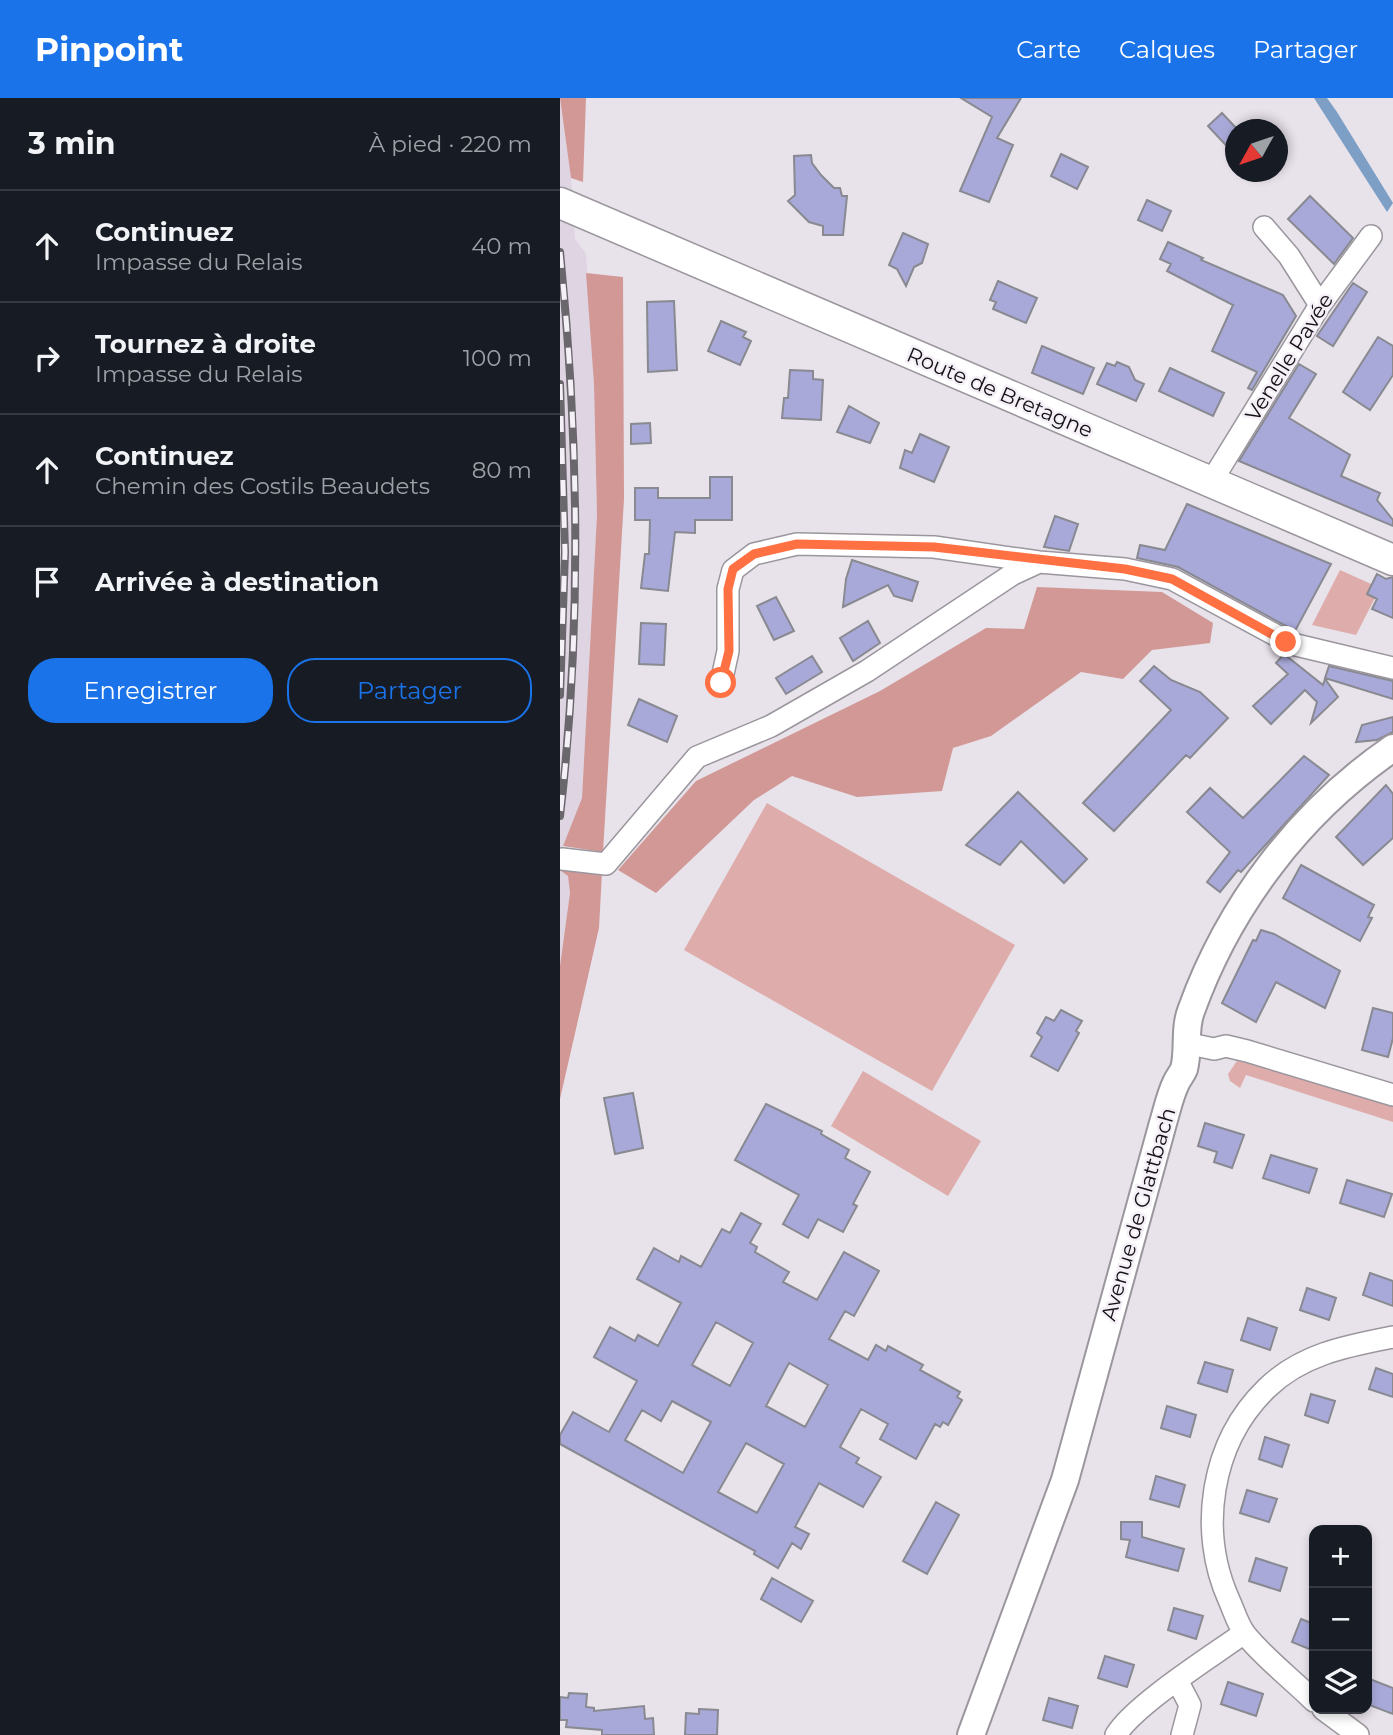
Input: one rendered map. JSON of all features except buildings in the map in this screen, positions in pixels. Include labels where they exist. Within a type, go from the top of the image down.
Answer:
[{"type":"main road","name":"Route de Bretagne","points":[[560,203],[1393,560]]},
{"type":"street","points":[[1264,227],[1289,256],[1320,305]]},
{"type":"street","name":"Venelle Pavée","points":[[1211,482],[1320,305],[1371,236]]},
{"type":"street","points":[[721,683],[729,651],[728,589],[733,569],[754,554],[797,544],[934,547],[1039,562],[1125,569],[1172,579],[1286,642],[1311,651],[1393,668]]},
{"type":"street","points":[[562,859],[606,864],[697,757],[771,726],[855,678],[1013,574],[1039,562]]},
{"type":"street","name":"Avenue de Glattbach","points":[[971,1735],[1065,1480],[1163,1123],[1176,1082],[1184,1068],[1185,1043],[1194,1002],[1244,900],[1280,852],[1335,795],[1393,748]]},
{"type":"street","points":[[1185,1043],[1214,1049],[1226,1046],[1247,1051],[1393,1096]]},
{"type":"street","points":[[1309,1695],[1244,1633],[1218,1576],[1211,1517],[1215,1485],[1225,1455],[1242,1419],[1267,1388],[1297,1366],[1331,1349],[1393,1337]]},
{"type":"street","points":[[1116,1735],[1122,1725],[1244,1633]]},
{"type":"street","points":[[1178,1682],[1190,1705],[1182,1735]]},
{"type":"street","points":[[1330,1714],[1359,1735]]},
{"type":"shaded area","points":[[560,98],[586,98],[583,182],[571,178]]},
{"type":"shaded area","points":[[560,100],[571,178],[575,239],[586,254],[594,384],[597,515],[582,798],[563,846],[561,871],[568,876],[570,893],[560,966]]},
{"type":"shaded area","points":[[586,273],[623,277],[624,499],[603,852],[563,846],[582,798],[597,515],[594,384]]},
{"type":"shaded area","points":[[1340,570],[1380,588],[1356,635],[1312,625]]},
{"type":"shaded area","points":[[1037,587],[1162,592],[1213,623],[1210,643],[1152,650],[1123,679],[1081,672],[991,736],[953,748],[942,791],[857,797],[792,776],[754,800],[656,893],[618,870],[696,781],[880,691],[986,628],[1024,629]]},
{"type":"shaded area","points":[[767,803],[1015,945],[932,1091],[684,950]]},
{"type":"shaded area","points":[[570,864],[602,872],[599,928],[560,1099],[560,966],[570,893],[568,876],[561,871]]},
{"type":"shaded area","points":[[1249,1058],[1393,1103],[1393,1122],[1246,1075],[1240,1088],[1230,1081],[1228,1074],[1237,1061],[1247,1063]]},
{"type":"shaded area","points":[[863,1071],[981,1141],[948,1196],[831,1126]]},
{"type":"water","points":[[1314,98],[1327,98],[1337,112],[1393,203],[1387,212]]},
{"type":"railway","points":[[560,252],[571,393],[575,534],[572,675],[560,816]]},
{"type":"railway","points":[[560,384],[565,552],[560,695]]},
{"type":"route","points":[[721,683],[729,651],[728,589],[733,569],[754,554],[797,544],[934,547],[1039,562],[1125,569],[1172,579],[1286,642]]}]
